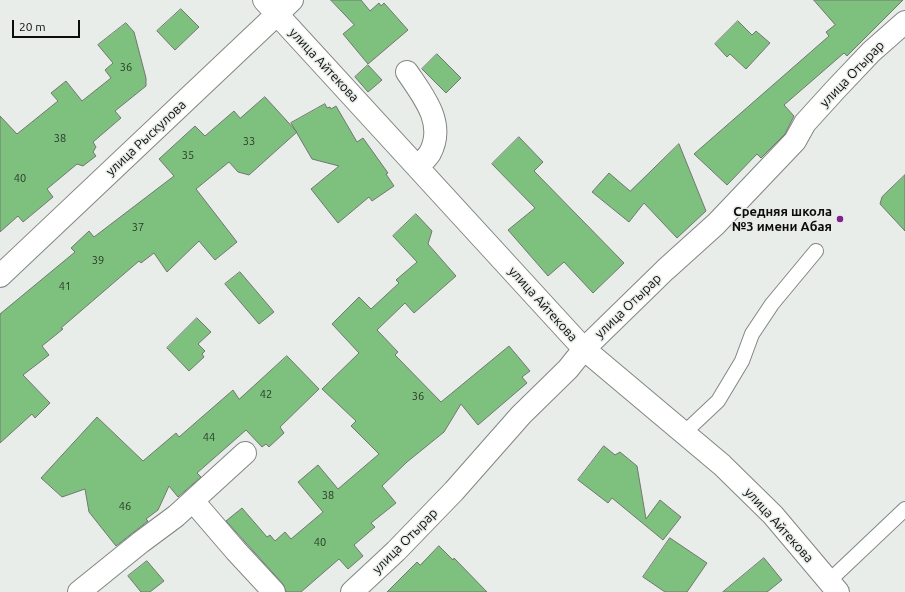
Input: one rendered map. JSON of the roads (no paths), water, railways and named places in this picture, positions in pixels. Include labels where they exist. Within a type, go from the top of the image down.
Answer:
[{"type":"street","name":"улица Айтекова","points":[[277,5],[418,167],[584,349],[722,465],[773,515],[833,587]]},
{"type":"street","name":"улица Рыскулова","points":[[0,276],[277,5]]},
{"type":"street","name":"улица Отырар","points":[[352,592],[396,551],[454,491],[521,415],[568,369],[584,349],[665,270],[716,224],[795,141],[804,123],[871,52],[905,22]]},
{"type":"street","points":[[407,72],[435,119],[436,137],[429,154],[418,167]]},
{"type":"street","points":[[79,592],[176,516],[245,453]]},
{"type":"street","points":[[193,501],[274,592]]},
{"type":"lane","points":[[684,433],[718,400],[742,361],[752,334],[772,304],[816,251]]},
{"type":"lane","points":[[833,587],[905,509]]},
{"type":"place","name":"Средняя школа №3 имени Абая","points":[[840,219]]}]
